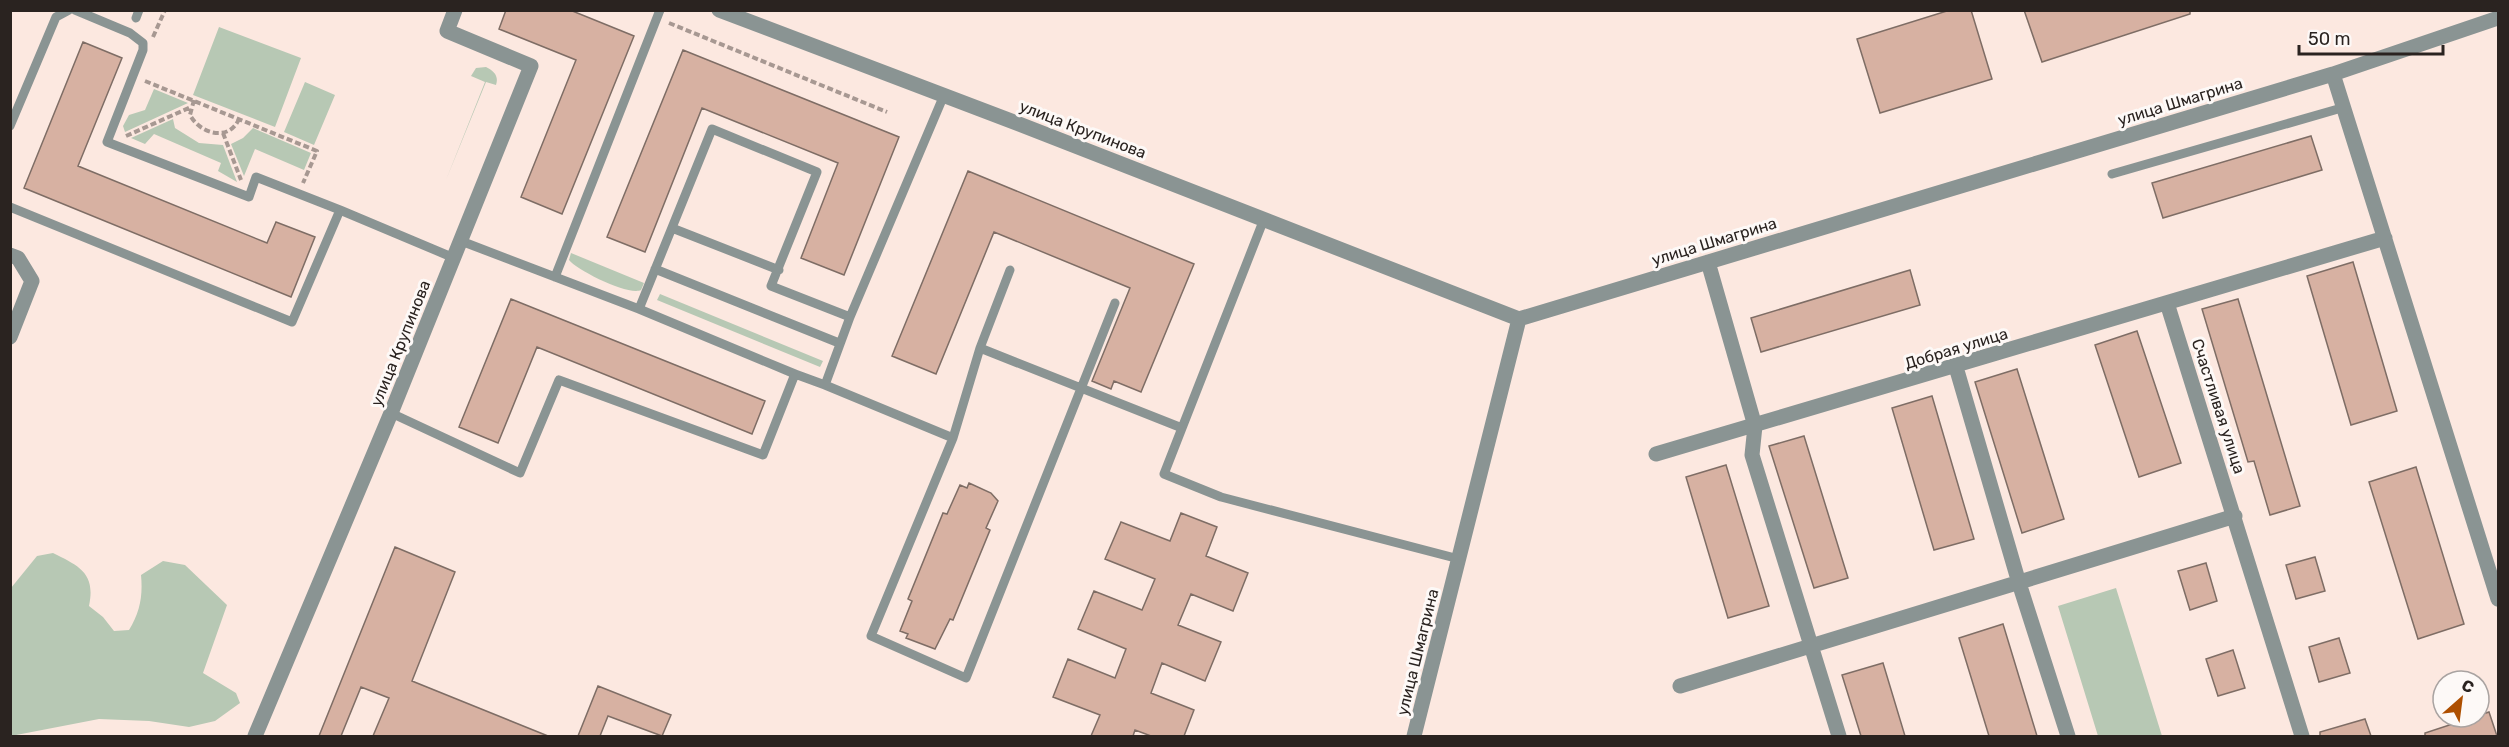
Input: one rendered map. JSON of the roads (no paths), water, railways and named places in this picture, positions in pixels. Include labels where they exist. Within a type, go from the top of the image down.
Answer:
[{"type":"street","name":"улица Крупинова","points":[[255,736],[391,413],[531,66],[447,31],[455,10]]},
{"type":"street","name":"улица Крупинова","points":[[725,12],[945,95],[1519,319]]},
{"type":"street","name":"улица Шмагрина","points":[[1414,736],[1519,319],[2333,74],[2499,18]]},
{"type":"street","points":[[2333,74],[2499,599]]},
{"type":"street","points":[[2167,303],[2385,238]]},
{"type":"street","points":[[10,255],[18,258],[32,281],[10,337]]},
{"type":"street","points":[[1708,262],[1755,426],[1752,456],[1839,736]]},
{"type":"street","name":"Добрая улица","points":[[1656,454],[2167,303]]},
{"type":"street","name":"Счастливая улица","points":[[2167,303],[2302,736]]},
{"type":"street","points":[[1956,367],[2019,583],[2068,736]]},
{"type":"street","points":[[1680,686],[2235,516]]},
{"type":"lane","points":[[10,126],[56,17],[69,10]]},
{"type":"lane","points":[[75,10],[139,37],[142,43],[143,50],[107,142],[249,197],[256,177],[454,258]]},
{"type":"lane","points":[[555,277],[659,14]]},
{"type":"lane","points":[[825,385],[839,343],[945,95]]},
{"type":"lane","points":[[2112,174],[2344,107]]},
{"type":"lane","points":[[639,309],[712,129],[817,172],[771,286],[850,317]]},
{"type":"lane","points":[[10,207],[292,322],[340,210]]},
{"type":"lane","points":[[1264,219],[1164,474],[1221,497],[1459,559]]},
{"type":"lane","points":[[672,228],[778,270]]},
{"type":"lane","points":[[461,241],[639,309],[953,438]]},
{"type":"lane","points":[[656,269],[839,343]]},
{"type":"lane","points":[[1010,270],[980,348],[953,438],[871,636],[966,678],[1114,303]]},
{"type":"lane","points":[[980,348],[1182,428]]},
{"type":"lane","points":[[391,413],[520,473],[559,380],[763,455],[795,374]]}]
